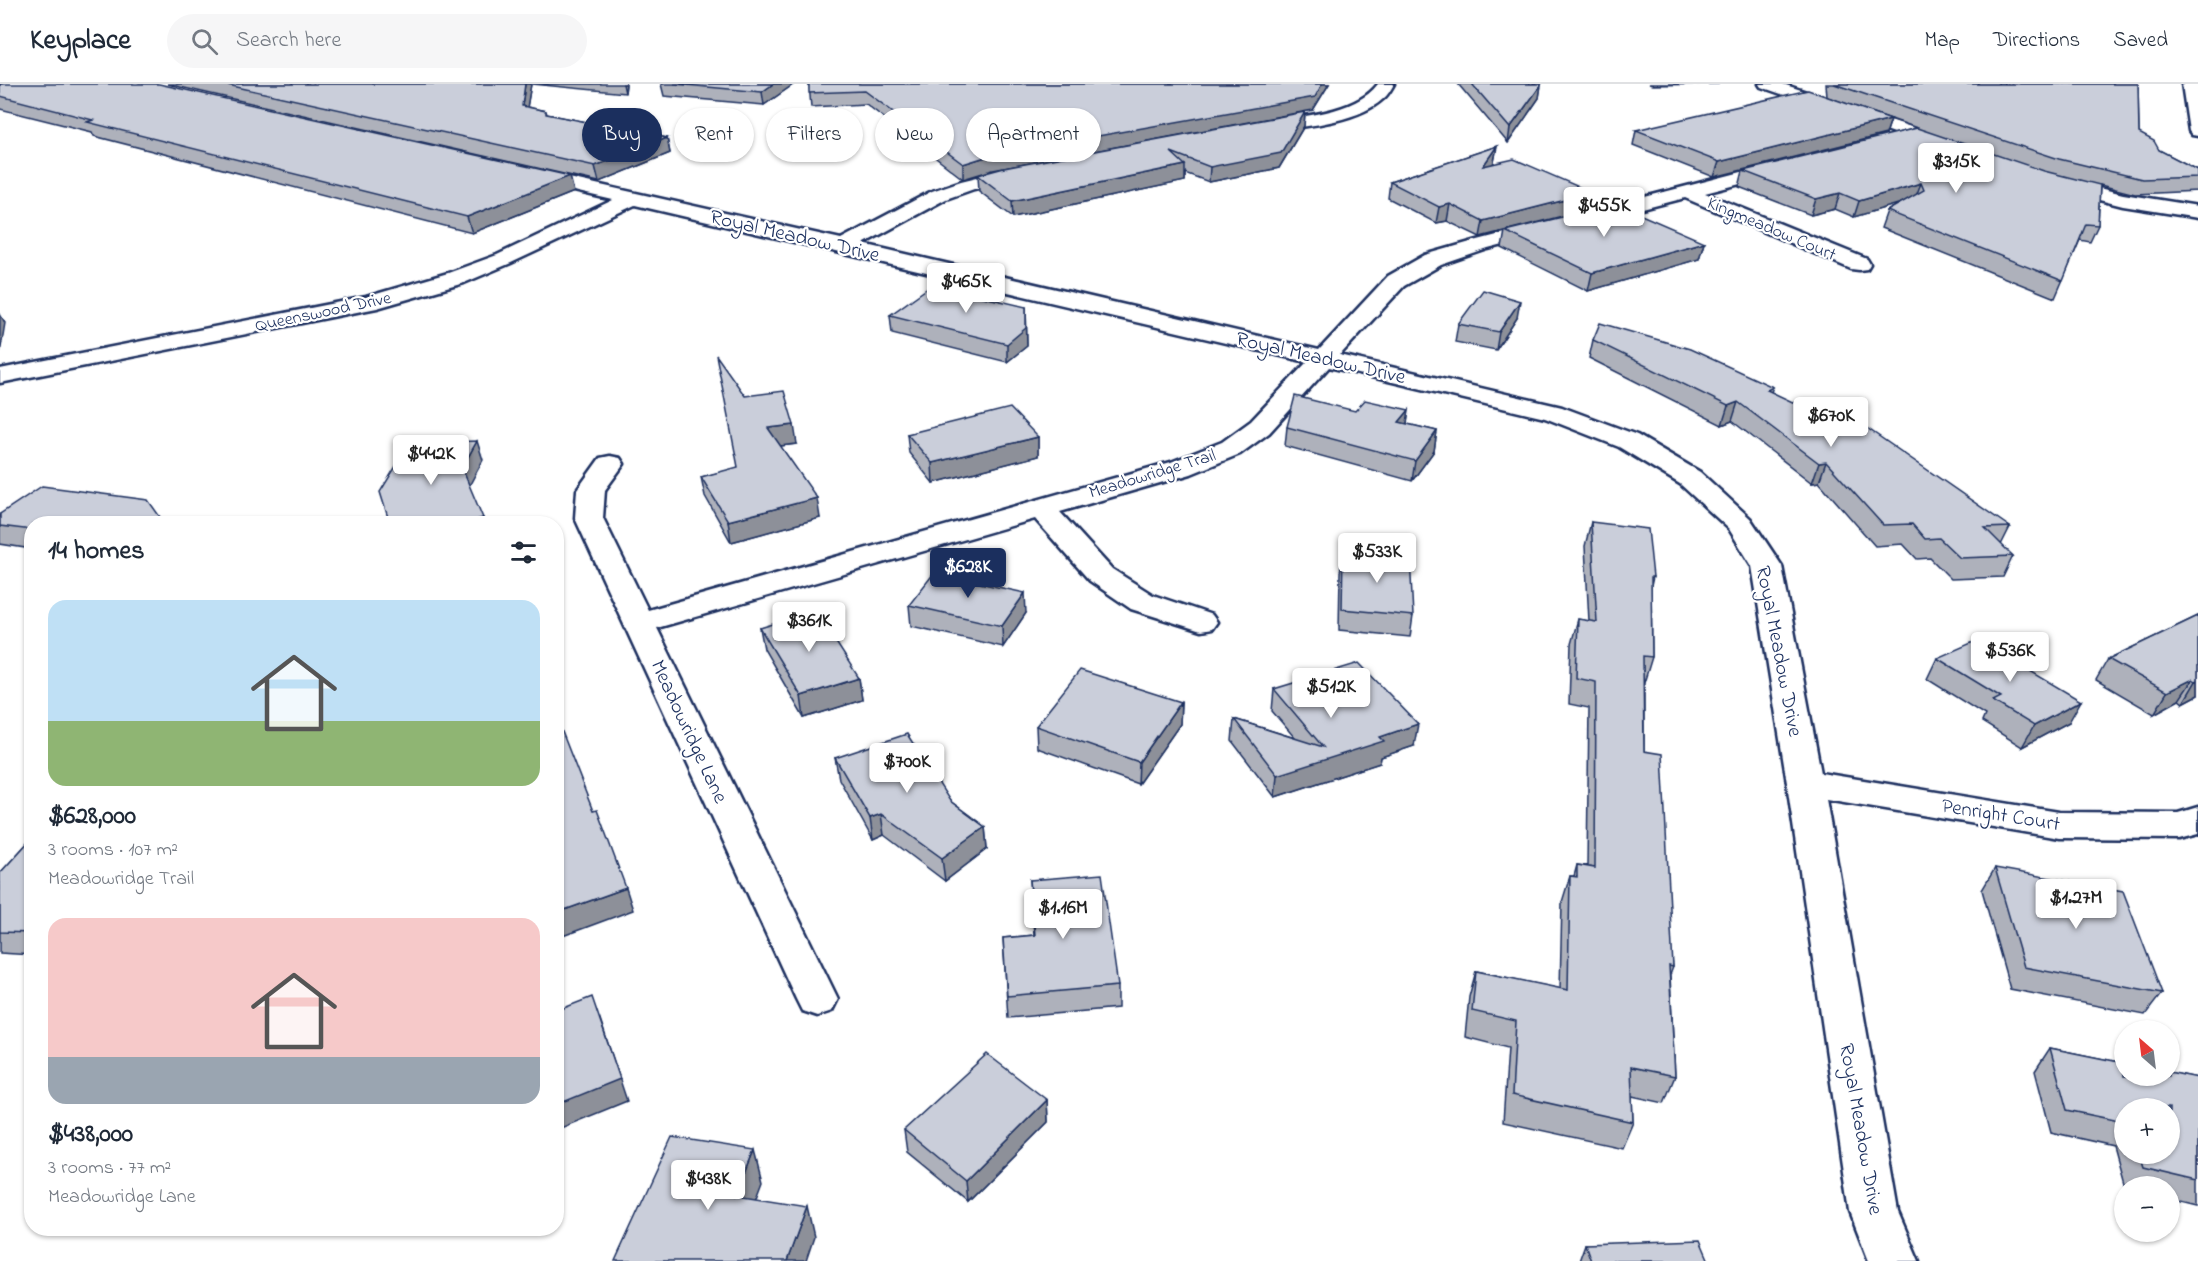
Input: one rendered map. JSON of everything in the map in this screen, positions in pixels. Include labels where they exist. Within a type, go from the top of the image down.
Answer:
[{"type":"street","points":[[1767,84],[1969,153]]},
{"type":"street","points":[[2190,84],[2198,131]]},
{"type":"street","points":[[1246,130],[1354,109],[1376,98],[1385,86]]},
{"type":"street","points":[[1868,146],[1914,134]]},
{"type":"street","name":"Meadowridge Trail","points":[[638,623],[1181,468],[1231,448],[1260,427],[1396,281],[1433,260],[1481,245],[1811,160]]},
{"type":"street","name":"Royal Meadow Drive","points":[[505,170],[844,246],[1553,412],[1628,441],[1690,478],[1740,524],[1767,566],[1805,783],[1874,1212],[1894,1261]]},
{"type":"street","points":[[844,246],[939,195],[979,182],[1035,170]]},
{"type":"street","points":[[2034,176],[2123,200],[2198,212]]},
{"type":"street","name":"Kingmeadow Court","points":[[1686,192],[1859,264]]},
{"type":"street","name":"Queenswood Drive","points":[[0,376],[369,303],[456,278],[504,259],[631,199]]},
{"type":"street","name":"Meadowridge Lane","points":[[610,464],[591,490],[589,518],[817,999]]},
{"type":"street","points":[[1040,507],[1101,575],[1142,602],[1201,622]]},
{"type":"street","name":"Penright Court","points":[[1805,783],[2059,825],[2179,826],[2198,820]]},
{"type":"building","points":[[0,84],[159,84],[570,176],[467,217],[87,122],[93,120],[0,96]]},
{"type":"building","points":[[223,84],[525,84],[522,106],[546,111],[546,114],[582,121],[582,162],[605,162],[595,166]]},
{"type":"building","points":[[674,84],[773,84],[762,92]]},
{"type":"building","points":[[809,84],[1322,84],[1315,97],[1101,135],[1101,108],[966,108],[966,162],[969,162],[963,164],[954,157],[954,108],[888,108],[865,91],[809,93]]},
{"type":"building","points":[[1472,84],[1541,84],[1541,85],[1510,128]]},
{"type":"building","points":[[1834,84],[2138,84],[2139,133],[2154,141],[2159,150],[2198,170],[2198,177],[2142,179],[2059,159]]},
{"type":"building","points":[[1808,90],[1891,119],[1719,162],[1636,130]]},
{"type":"building","points":[[1305,112],[1281,153],[1210,167],[1171,152],[1185,165],[1012,201],[978,175],[1036,162],[1101,162],[1101,150]]},
{"type":"building","points":[[1917,128],[2044,171],[2100,185],[2098,225],[2086,224],[2063,281],[1887,211],[1924,190],[1921,183],[1859,201],[1840,193],[1816,199],[1743,171]]},
{"type":"building","points":[[1497,146],[1483,166],[1514,159],[1593,193],[1483,221],[1450,204],[1439,207],[1390,182]]},
{"type":"building","points":[[1616,204],[1704,242],[1592,273],[1505,231]]},
{"type":"building","points":[[932,285],[1026,307],[1026,328],[1007,344],[890,315]]},
{"type":"building","points":[[1483,290],[1520,301],[1499,332],[1458,324]]},
{"type":"building","points":[[1600,323],[1690,349],[1773,387],[1767,390],[1850,429],[1864,426],[2010,527],[1985,528],[2013,556],[1960,558],[1939,538],[1925,539],[1912,524],[1883,525],[1826,462],[1819,463],[1738,402],[1728,406],[1593,340]]},
{"type":"building","points":[[716,355],[745,396],[784,391],[794,425],[768,428],[817,498],[728,521],[701,477],[738,467]]},
{"type":"building","points":[[1295,396],[1355,411],[1365,400],[1409,410],[1399,422],[1437,431],[1415,461],[1287,427]]},
{"type":"building","points":[[1010,408],[1038,437],[932,463],[907,434]]},
{"type":"building","points":[[477,441],[462,468],[482,516],[388,516],[380,492],[406,450],[410,450],[415,443]]},
{"type":"building","points":[[42,486],[148,500],[159,516],[24,516],[24,529],[0,526],[0,514]]},
{"type":"building","points":[[1591,522],[1648,529],[1653,577],[1651,577],[1652,657],[1643,656],[1644,751],[1662,754],[1673,967],[1669,966],[1675,1076],[1631,1067],[1633,1122],[1512,1095],[1516,1021],[1472,1011],[1476,971],[1568,990],[1570,876],[1577,877],[1577,865],[1595,868],[1596,682],[1576,678],[1578,619],[1597,622]]},
{"type":"building","points":[[1343,552],[1410,557],[1413,616],[1342,609]]},
{"type":"building","points":[[934,573],[1025,593],[1002,626],[909,605]]},
{"type":"building","points":[[816,611],[859,678],[801,696],[760,628]]},
{"type":"building","points":[[2198,616],[2198,680],[2196,681],[2193,679],[2167,692],[2108,659]]},
{"type":"building","points":[[1978,640],[2081,701],[2034,726],[1993,701],[2001,697],[1937,658]]},
{"type":"building","points":[[1359,663],[1418,724],[1380,737],[1384,741],[1277,775],[1234,719],[1323,747],[1274,689]]},
{"type":"building","points":[[1080,670],[1181,702],[1139,762],[1036,726]]},
{"type":"building","points":[[907,734],[950,801],[985,827],[942,858],[881,814],[870,818],[835,758]]},
{"type":"building","points":[[564,737],[593,811],[597,810],[626,888],[564,910]]},
{"type":"building","points":[[24,847],[24,933],[0,932],[0,873]]},
{"type":"building","points":[[1995,868],[2123,891],[2162,993],[2024,967]]},
{"type":"building","points":[[1102,874],[1118,986],[1007,996],[1003,938],[1035,935],[1030,880]]},
{"type":"building","points":[[592,997],[620,1079],[564,1102],[564,1008]]},
{"type":"building","points":[[2050,1048],[2114,1061],[2114,1086],[2180,1086],[2180,1074],[2198,1078],[2198,1180],[2143,1167],[2142,1164],[2180,1164],[2180,1098],[2114,1098],[2114,1120],[2067,1110]]},
{"type":"building","points":[[987,1054],[1047,1100],[966,1181],[904,1130]]},
{"type":"building","points":[[672,1137],[755,1150],[737,1195],[807,1206],[787,1261],[615,1261]]},
{"type":"building","points":[[1700,1240],[1709,1261],[1591,1261],[1585,1244]]}]
